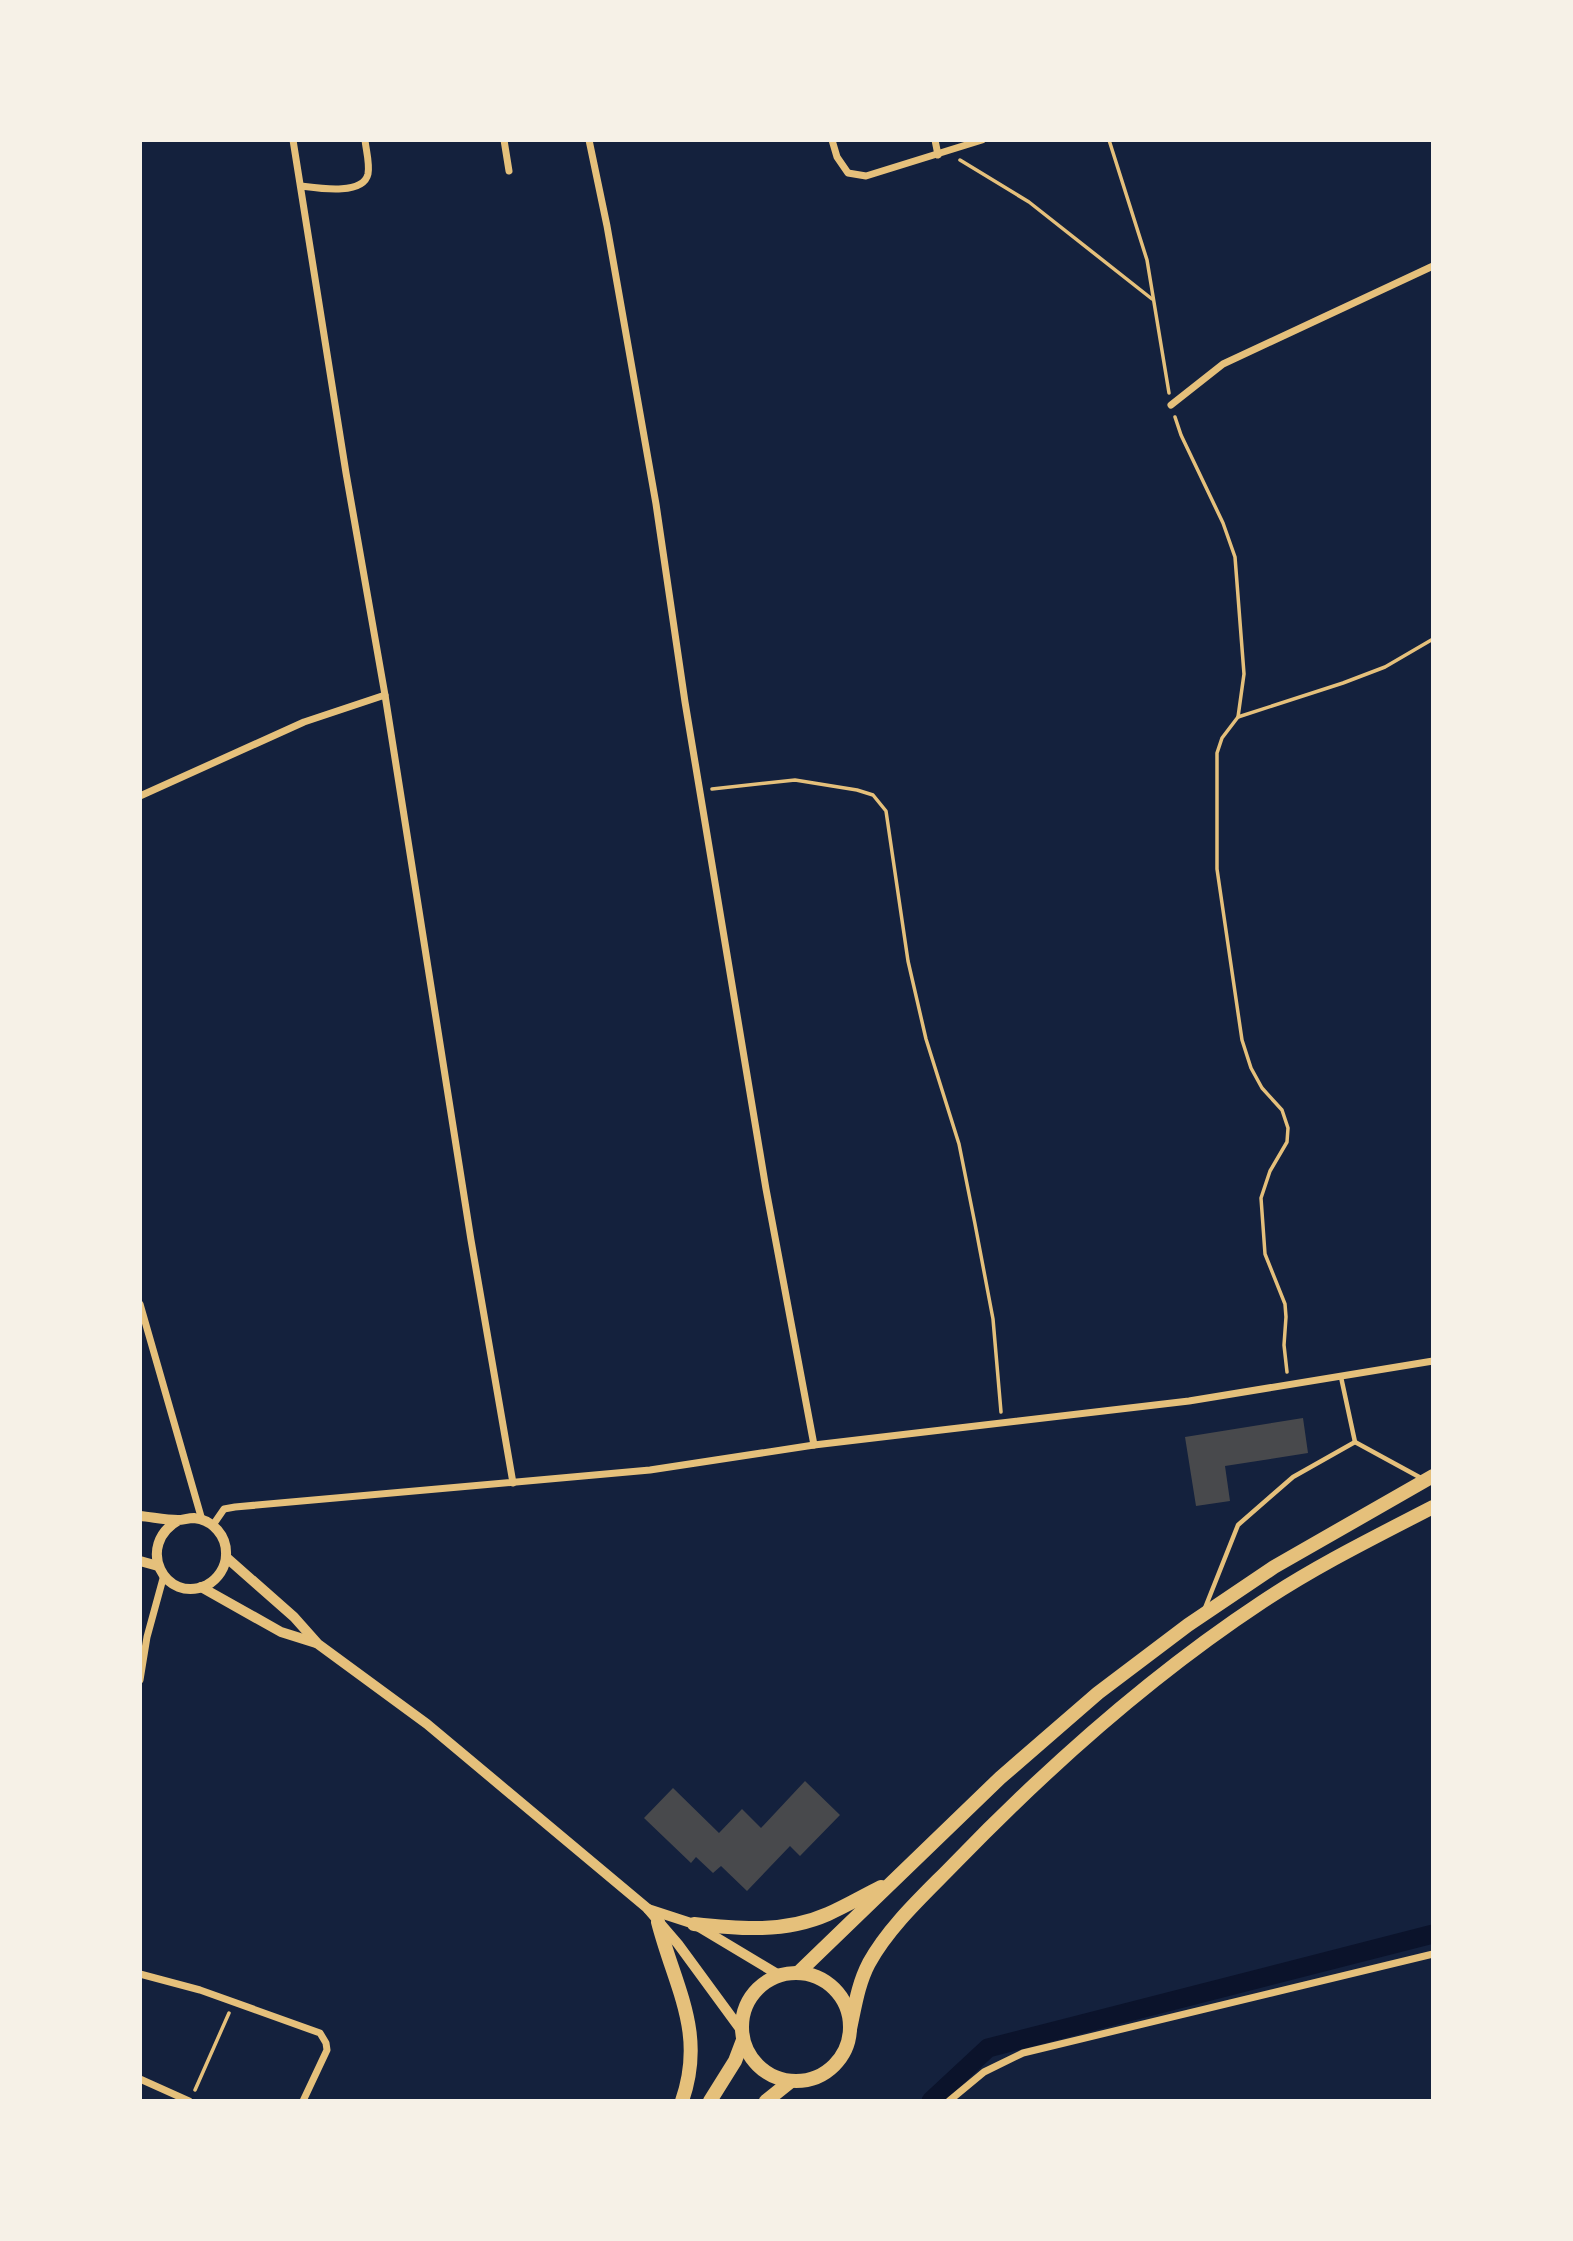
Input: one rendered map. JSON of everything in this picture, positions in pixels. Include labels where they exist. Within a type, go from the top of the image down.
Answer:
[{"type":"highway","points":[[799,1972],[1000,1778],[1098,1693],[1201,1616],[1316,1541],[1429,1478]]},
{"type":"highway","points":[[742,2035],[756,2063],[778,2078],[791,2081],[808,2080],[831,2067],[847,2046],[859,1986],[870,1962],[894,1929],[1007,1809],[1197,1647],[1263,1601],[1433,1507]]},
{"type":"highway","points":[[694,1924],[752,1929],[805,1923],[827,1915],[891,1882]]},
{"type":"highway","points":[[658,1922],[690,2033],[691,2064],[682,2101]]},
{"type":"highway","points":[[710,2101],[735,2062],[742,2035],[744,2012],[751,1996],[763,1983],[779,1975],[799,1972],[815,1976],[830,1984],[841,1997],[848,2012],[850,2029]]},
{"type":"highway","points":[[766,2101],[791,2081]]},
{"type":"street","points":[[293,140],[344,464],[386,695],[471,1240],[513,1483]]},
{"type":"street","points":[[301,186],[334,190],[363,183],[368,175],[366,140]]},
{"type":"street","points":[[504,140],[509,171]]},
{"type":"street","points":[[589,140],[605,214],[656,504],[766,1189],[814,1446]]},
{"type":"street","points":[[832,140],[837,157],[848,173],[866,176],[982,140]]},
{"type":"street","points":[[935,140],[938,155]]},
{"type":"street","points":[[1171,405],[1223,364],[1433,265]]},
{"type":"street","points":[[140,796],[304,722],[386,695]]},
{"type":"street","points":[[140,1304],[202,1520]]},
{"type":"street","points":[[140,1332],[149,1331]]},
{"type":"street","points":[[213,1525],[224,1509],[235,1507],[650,1470],[814,1446],[1189,1401],[1433,1361]]},
{"type":"street","points":[[140,1516],[202,1520],[213,1525],[221,1534],[227,1558],[223,1569],[217,1577],[201,1587]]},
{"type":"street","points":[[140,1680],[161,1570],[157,1544],[169,1526],[179,1520]]},
{"type":"street","points":[[227,1558],[294,1617],[318,1644],[427,1724],[647,1908],[678,1944],[742,2035]]},
{"type":"street","points":[[140,1561],[161,1570],[181,1587],[201,1587],[281,1632],[318,1644]]},
{"type":"street","points":[[647,1908],[694,1924],[779,1975]]},
{"type":"street","points":[[949,2101],[984,2072],[1023,2053],[1433,1954]]},
{"type":"street","points":[[140,1974],[234,2002],[320,2033],[327,2050],[303,2101]]},
{"type":"street","points":[[140,2079],[190,2101]]},
{"type":"lane","points":[[1341,1377],[1355,1442]]},
{"type":"lane","points":[[1355,1442],[1429,1478]]},
{"type":"lane","points":[[1201,1616],[1238,1525],[1293,1477],[1355,1442]]},
{"type":"path","points":[[1109,140],[1147,260],[1171,405],[1181,435],[1218,512],[1235,557],[1244,674],[1238,718],[1222,738],[1217,753],[1217,869],[1242,1040],[1251,1068],[1262,1088],[1282,1110],[1288,1128],[1287,1142],[1270,1171],[1261,1198],[1265,1254],[1281,1293],[1286,1317],[1284,1345],[1289,1386]]},
{"type":"path","points":[[947,152],[1029,202],[1154,300]]},
{"type":"path","points":[[1238,718],[1385,667],[1433,639]]},
{"type":"path","points":[[700,790],[795,780],[857,790],[877,798],[884,807],[903,913],[908,961],[926,1039],[959,1144],[975,1224],[993,1319],[1002,1423]]},
{"type":"path","points":[[190,2101],[234,2002]]},
{"type":"building","points":[[1303,1418],[1308,1453],[1225,1466],[1230,1501],[1196,1506],[1185,1437]]},
{"type":"building","points":[[805,1781],[840,1815],[800,1856],[790,1846],[747,1891],[721,1866],[713,1873],[696,1857],[691,1863],[644,1818],[673,1788],[719,1833],[742,1809],[761,1828]]},
{"type":"waterway","points":[[931,2101],[988,2048],[1433,1934]]}]
